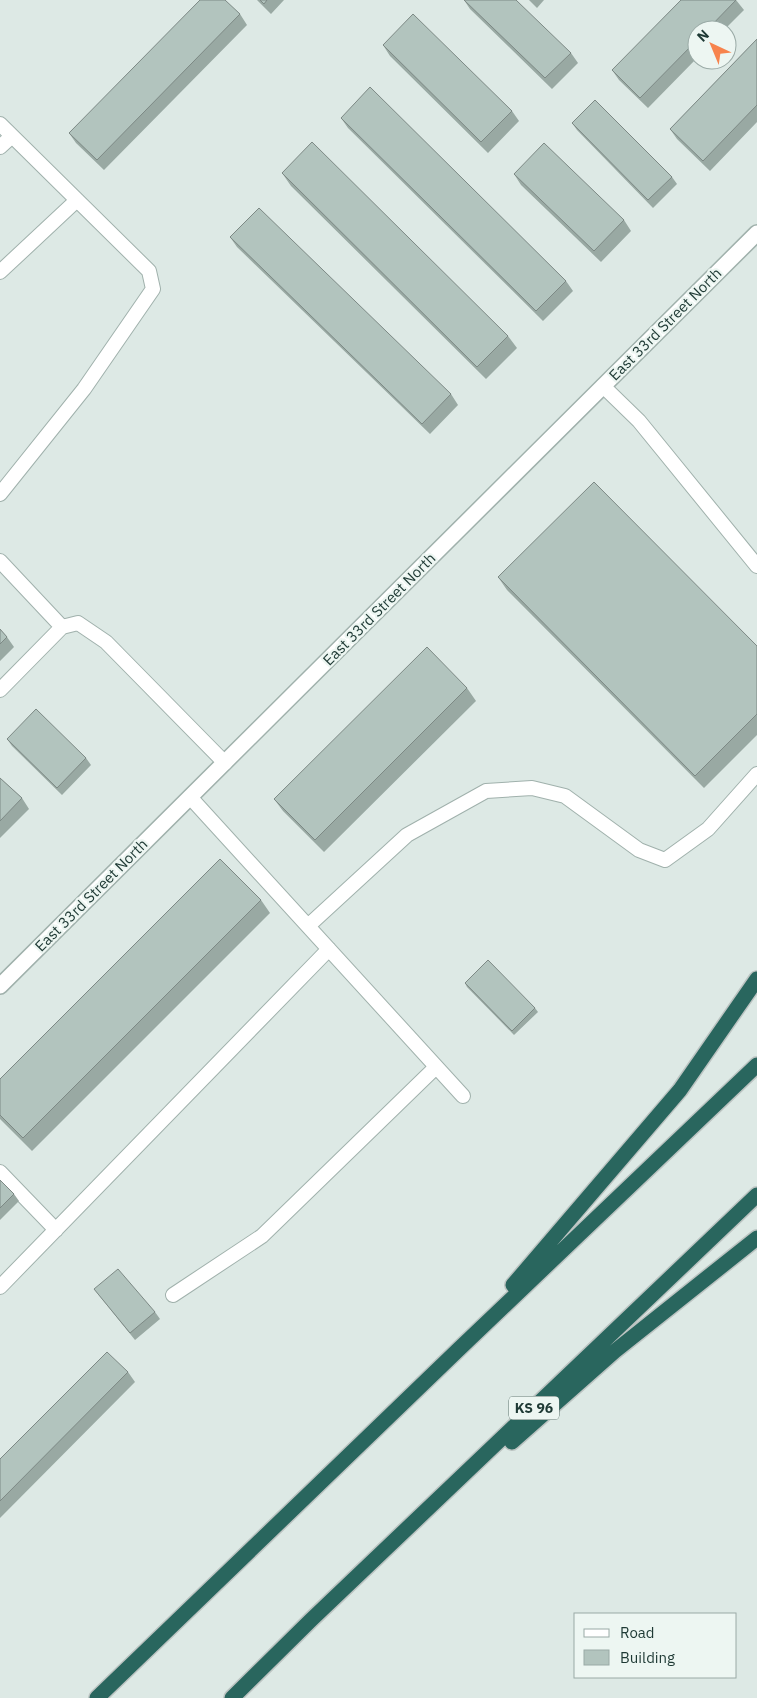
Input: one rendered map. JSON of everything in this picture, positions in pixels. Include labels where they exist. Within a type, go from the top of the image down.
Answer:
[{"type":"highway","points":[[459,1349],[680,1090],[757,979]]},
{"type":"highway","points":[[97,1698],[757,1065]]},
{"type":"highway","name":"KS 96","points":[[232,1698],[311,1620],[757,1195]]},
{"type":"highway","points":[[311,1620],[616,1351],[757,1238]]},
{"type":"street","name":"East 33rd Street North","points":[[0,986],[757,232]]},
{"type":"lane","points":[[0,124],[149,271],[153,289],[84,389],[0,494]]},
{"type":"lane","points":[[0,147],[12,136]]},
{"type":"lane","points":[[0,272],[77,200]]},
{"type":"lane","points":[[603,386],[639,421],[757,566]]},
{"type":"lane","points":[[0,561],[62,627]]},
{"type":"lane","points":[[0,690],[62,627],[78,623],[106,642],[224,763]]},
{"type":"lane","points":[[308,926],[407,835],[486,791],[532,788],[565,796],[639,850],[665,860],[708,828],[757,774]]},
{"type":"lane","points":[[190,797],[463,1096]]},
{"type":"lane","points":[[0,1288],[329,949]]},
{"type":"lane","points":[[173,1295],[262,1236],[436,1067]]},
{"type":"lane","points":[[0,1172],[56,1230]]},
{"type":"building","points":[[200,0],[225,0],[240,14],[97,160],[69,133]]},
{"type":"building","points":[[464,0],[516,0],[571,53],[545,78]]},
{"type":"building","points":[[681,0],[736,0],[717,20],[687,20],[687,50],[640,98],[612,70]]},
{"type":"building","points":[[413,14],[512,111],[481,142],[383,45]]},
{"type":"building","points":[[757,39],[757,105],[703,161],[670,129],[727,70],[737,70],[737,60]]},
{"type":"building","points":[[370,87],[566,281],[536,311],[341,118]]},
{"type":"building","points":[[595,100],[672,177],[648,200],[572,123]]},
{"type":"building","points":[[312,142],[508,336],[477,367],[282,173]]},
{"type":"building","points":[[544,143],[624,220],[594,251],[514,174]]},
{"type":"building","points":[[259,208],[451,394],[422,424],[230,237]]},
{"type":"building","points":[[594,482],[757,646],[757,714],[695,776],[498,577]]},
{"type":"building","points":[[0,629],[7,637],[0,644]]},
{"type":"building","points":[[427,647],[467,688],[315,840],[274,799]]},
{"type":"building","points":[[36,709],[86,758],[57,788],[7,739]]},
{"type":"building","points":[[0,778],[22,798],[0,821]]},
{"type":"building","points":[[220,859],[261,900],[23,1138],[0,1115],[0,1079]]},
{"type":"building","points":[[488,960],[535,1008],[512,1031],[465,983]]},
{"type":"building","points":[[0,1180],[14,1194],[0,1208]]},
{"type":"building","points":[[118,1269],[155,1312],[130,1333],[94,1289]]},
{"type":"building","points":[[107,1352],[128,1372],[0,1501],[0,1459]]}]
